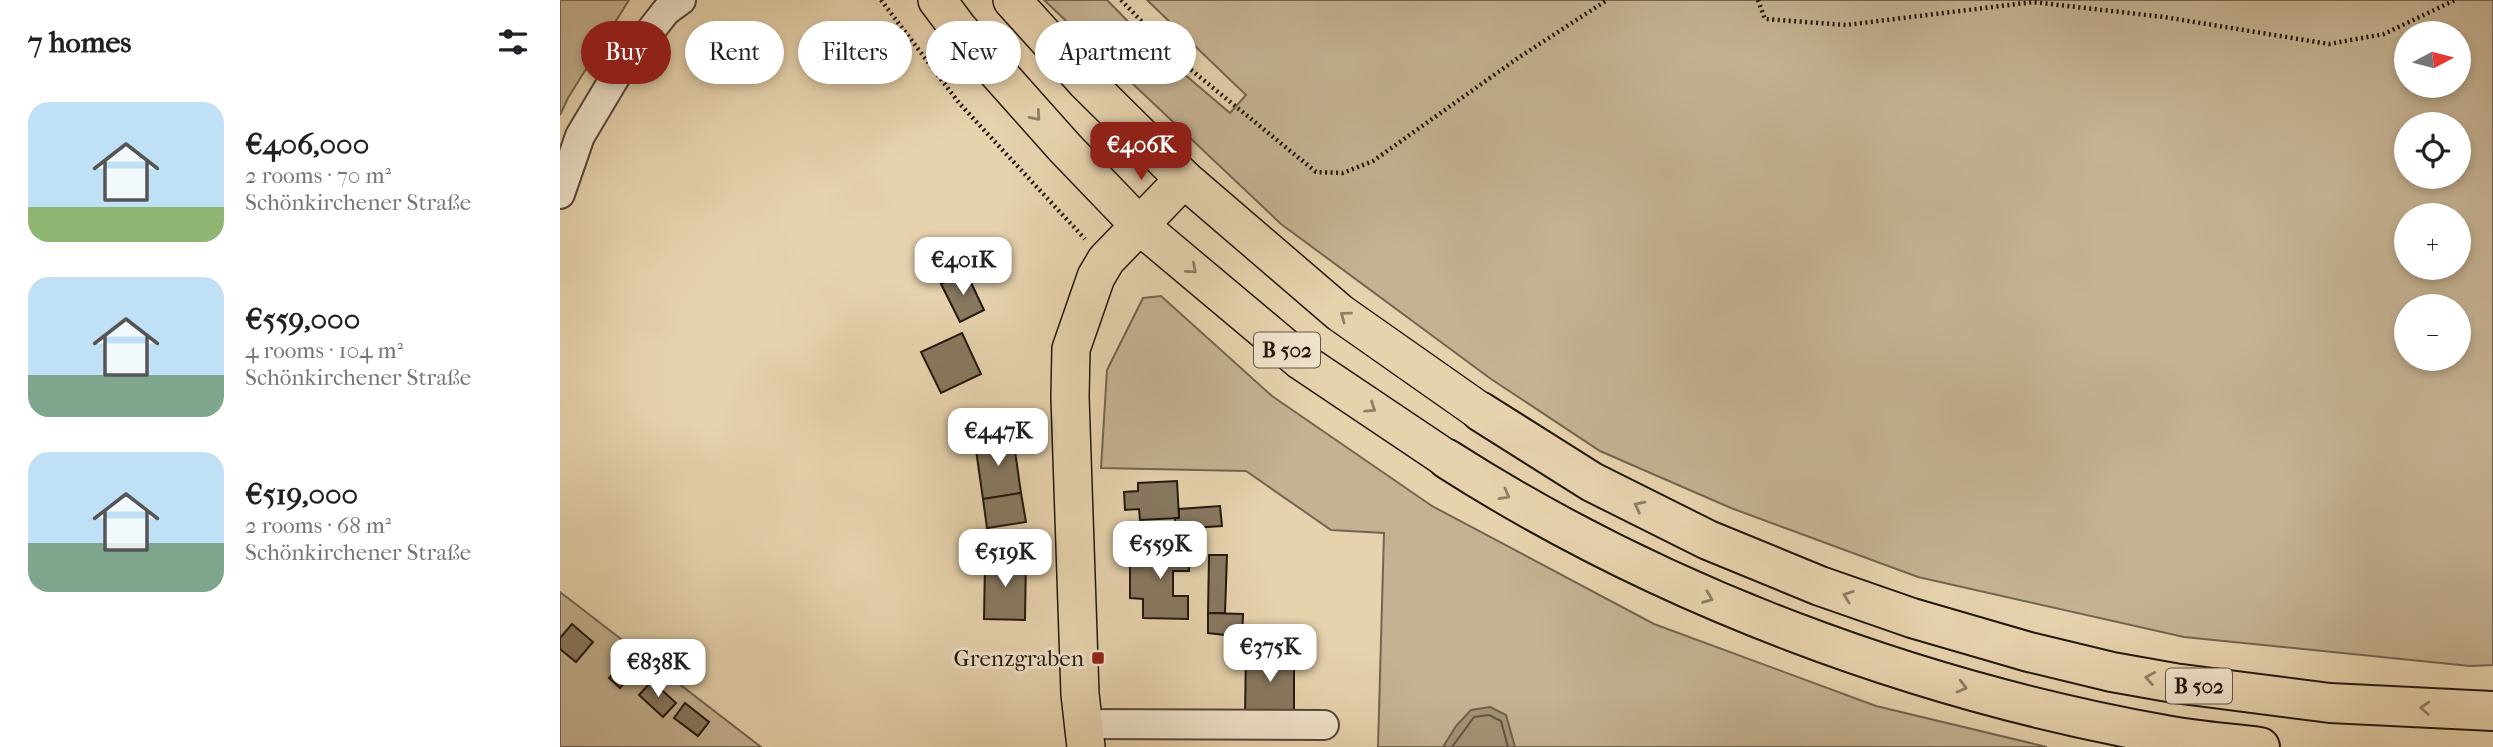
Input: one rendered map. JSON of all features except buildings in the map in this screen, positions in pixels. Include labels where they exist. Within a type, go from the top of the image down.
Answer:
[{"type":"highway","name":"B 502","points":[[1481,412],[1592,482],[1708,540],[1820,586],[1912,618],[2029,652],[2112,672],[2174,682],[2330,703],[2493,711]]},
{"type":"highway","name":"B 502","points":[[1447,459],[1567,529],[1685,589],[1896,669],[2031,706],[2166,735],[2260,747]]},
{"type":"main road","name":"B 502","points":[[937,0],[958,28],[1065,148],[1139,225],[1301,361],[1447,459]]},
{"type":"main road","name":"B 502","points":[[1012,0],[1086,82],[1184,179],[1340,313],[1481,412]]},
{"type":"main road","points":[[1085,736],[1080,694],[1070,423],[1071,349],[1096,277],[1106,260],[1184,179]]},
{"type":"street","points":[[560,194],[580,136],[617,74],[666,11],[681,0]]},
{"type":"street","points":[[1085,736],[1324,725]]},
{"type":"path","points":[[881,0],[959,103],[1074,229],[1106,260]]},
{"type":"path","points":[[1121,0],[1179,60],[1315,172],[1343,173],[1373,160],[1606,0]]},
{"type":"path","points":[[1758,0],[1765,19],[1846,25],[2033,2],[2164,18],[2329,44],[2384,34],[2455,0]]},
{"type":"shaded area","points":[[560,0],[629,0],[616,21],[581,21],[581,77],[560,115]]},
{"type":"shaded area","points":[[1044,0],[1107,0],[1128,21],[1066,21]]},
{"type":"shaded area","points":[[1147,0],[2493,0],[2493,665],[2470,666],[2184,637],[1918,577],[1731,508],[1600,451],[1491,379],[1281,224],[1133,84],[1196,84],[1230,113],[1246,95],[1196,47],[1196,21],[1169,21]]},
{"type":"shaded area","points":[[1161,296],[1272,396],[1432,506],[1654,624],[1876,706],[2047,747],[1378,747],[1384,533],[1331,530],[1246,471],[1101,468],[1107,370],[1143,298]]},
{"type":"shaded area","points":[[560,592],[761,747],[560,747]]},
{"type":"water","points":[[1490,707],[1506,715],[1515,747],[1443,747],[1456,726],[1471,710]]},
{"type":"place","name":"Grenzgraben","points":[[1098,658]]}]
